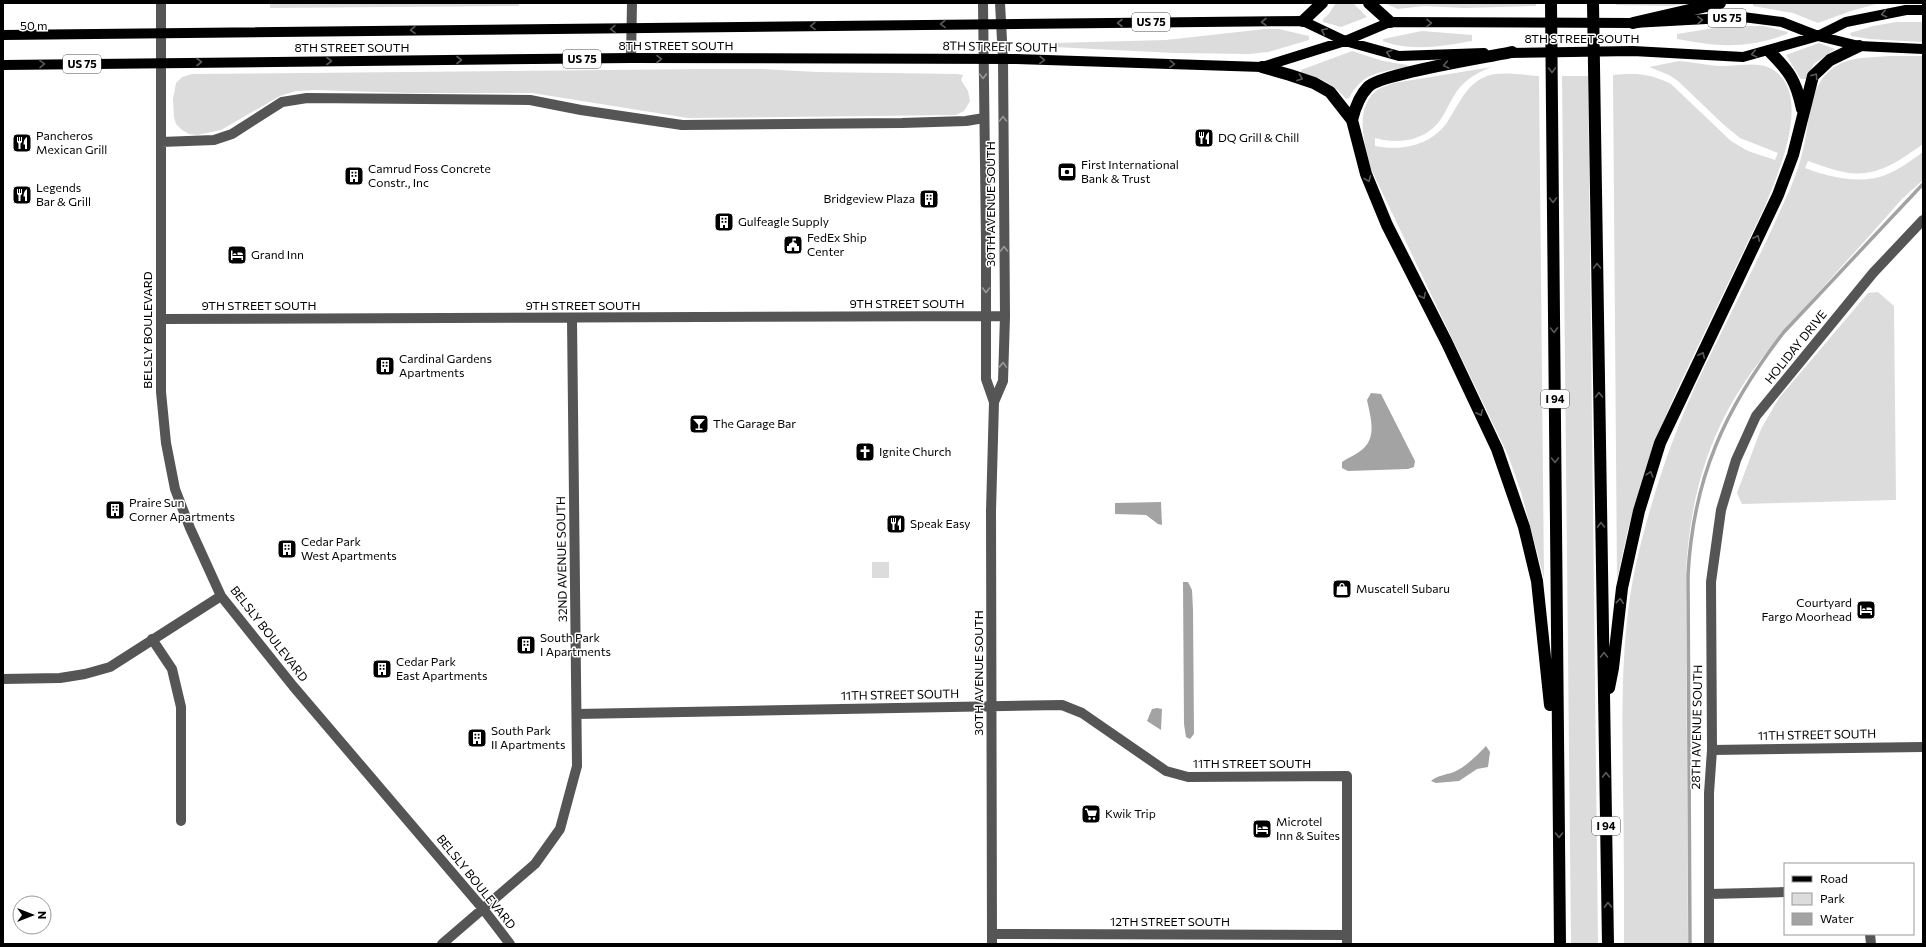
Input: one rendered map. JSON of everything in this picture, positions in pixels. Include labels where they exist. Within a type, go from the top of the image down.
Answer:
[{"type":"highway","points":[[1303,21],[1322,3]]},
{"type":"highway","points":[[1369,3],[1390,22]]},
{"type":"highway","name":"I 94","points":[[1551,3],[1560,944]]},
{"type":"highway","name":"I 94","points":[[1593,3],[1608,944]]},
{"type":"highway","points":[[1633,23],[1720,3]]},
{"type":"highway","points":[[1604,708],[1613,668],[1622,588],[1639,511],[1660,443],[1778,195],[1793,154],[1813,76],[1830,60],[1859,46]]},
{"type":"highway","points":[[1769,51],[1788,70],[1798,89],[1803,112]]},
{"type":"highway","points":[[1352,120],[1356,105],[1368,86],[1405,73],[1512,52]]},
{"type":"highway","points":[[1262,68],[1314,83],[1330,92],[1352,120],[1366,174],[1387,225],[1447,343],[1497,450],[1524,527],[1537,581],[1558,796]]},
{"type":"main road","name":"8TH STREET SOUTH","points":[[3,35],[982,23],[1303,21],[1345,41],[1399,56],[1512,52],[1633,51],[1743,57],[1769,51],[1818,36],[1846,22],[1906,10],[1923,10]]},
{"type":"main road","name":"8TH STREET SOUTH","points":[[3,65],[160,62],[631,58],[1003,59],[1262,68],[1345,41],[1390,22],[1512,24],[1633,23],[1743,17],[1782,22],[1818,36],[1859,46],[1923,50]]},
{"type":"street","name":"BELSLY BOULEVARD","points":[[161,3],[161,392],[166,443],[174,482],[190,528],[221,596],[293,686],[484,910],[510,944]]},
{"type":"street","points":[[631,58],[632,3]]},
{"type":"street","name":"30TH AVENUE SOUTH","points":[[983,3],[982,59],[984,118],[986,379],[994,402],[991,511],[993,706],[992,939]]},
{"type":"street","name":"30TH AVENUE SOUTH","points":[[994,402],[1003,382],[1005,316],[1003,59],[1000,3]]},
{"type":"street","points":[[161,142],[214,140],[232,134],[282,102],[307,98],[530,100],[582,110],[682,125],[902,123],[966,121],[984,118]]},
{"type":"street","name":"HOLIDAY DRIVE","points":[[1721,510],[1736,460],[1756,416],[1873,274],[1923,220]]},
{"type":"street","name":"9TH STREET SOUTH","points":[[161,319],[572,319],[1005,316]]},
{"type":"street","name":"32ND AVENUE SOUTH","points":[[484,910],[535,864],[560,829],[577,766],[572,319]]},
{"type":"street","name":"28TH AVENUE SOUTH","points":[[1709,944],[1709,793],[1712,750],[1711,582],[1721,510]]},
{"type":"street","points":[[3,679],[60,678],[85,674],[110,667],[221,596]]},
{"type":"street","points":[[152,639],[172,669],[181,707],[181,821]]},
{"type":"street","name":"11TH STREET SOUTH","points":[[577,714],[1062,705],[1082,713],[1166,771],[1188,777],[1347,776],[1347,939]]},
{"type":"street","name":"11TH STREET SOUTH","points":[[1712,750],[1923,747]]},
{"type":"street","points":[[1709,894],[1784,892]]},
{"type":"street","points":[[442,944],[484,910]]},
{"type":"street","name":"12TH STREET SOUTH","points":[[992,939],[1347,939]]},
{"type":"green space","points":[[270,3],[519,3],[519,6],[270,8]]},
{"type":"green space","points":[[1336,3],[1353,3],[1367,17],[1341,27],[1323,22],[1323,19],[1328,15]]},
{"type":"green space","points":[[1384,3],[1536,3],[1536,6],[1464,8],[1424,6],[1398,9]]},
{"type":"green space","points":[[1615,3],[1693,3],[1672,6],[1616,5]]},
{"type":"green space","points":[[1753,3],[1880,3],[1851,11],[1818,23],[1793,13],[1753,6]]},
{"type":"green space","points":[[1896,22],[1923,22],[1923,42],[1869,39],[1851,36],[1850,33],[1873,26]]},
{"type":"green space","points":[[1727,26],[1764,26],[1788,32],[1787,34],[1772,39],[1732,45],[1706,44],[1677,39],[1677,34]]},
{"type":"green space","points":[[1265,29],[1279,29],[1309,36],[1309,40],[1268,52],[1249,54],[1174,53],[1054,47],[1054,43],[1166,40]]},
{"type":"green space","points":[[1422,31],[1472,35],[1472,41],[1450,45],[1416,47],[1383,41],[1383,39]]},
{"type":"green space","points":[[1819,43],[1835,49],[1814,64],[1806,79],[1801,79],[1786,55]]},
{"type":"green space","points":[[1352,51],[1383,61],[1407,65],[1408,67],[1381,72],[1366,78],[1354,89],[1349,98],[1346,99],[1337,89],[1326,82],[1301,73],[1301,70]]},
{"type":"green space","points":[[1889,56],[1923,56],[1923,144],[1905,157],[1876,171],[1855,174],[1808,161],[1805,168],[1826,175],[1848,179],[1871,179],[1896,170],[1923,152],[1923,180],[1902,199],[1772,345],[1734,398],[1715,437],[1703,470],[1694,504],[1686,573],[1688,944],[1624,944],[1622,726],[1624,664],[1629,603],[1634,573],[1653,498],[1676,432],[1694,389],[1766,242],[1799,166],[1811,106],[1819,83],[1826,74],[1836,66],[1848,60]]},
{"type":"green space","points":[[1679,61],[1719,66],[1758,65],[1770,68],[1783,79],[1790,95],[1792,113],[1784,154],[1778,174],[1765,206],[1675,394],[1656,439],[1628,529],[1617,580],[1613,75],[1642,75],[1663,80],[1671,84],[1731,141],[1748,151],[1775,160],[1778,153],[1740,138],[1724,125],[1678,81],[1669,75],[1649,67]]},
{"type":"green space","points":[[1492,67],[1483,70],[1461,86],[1454,95],[1441,119],[1432,129],[1417,138],[1408,140],[1391,141],[1375,138],[1375,146],[1395,148],[1405,147],[1415,145],[1433,136],[1448,121],[1468,89],[1487,76],[1519,74],[1539,76],[1544,578],[1521,492],[1508,455],[1371,169],[1364,138],[1363,117],[1365,107],[1377,90],[1394,83]]},
{"type":"green space","points":[[706,69],[957,74],[963,75],[961,80],[968,91],[970,101],[964,111],[956,115],[688,118],[532,93],[410,93],[315,90],[296,91],[280,96],[221,130],[197,135],[189,134],[182,130],[176,124],[174,117],[173,99],[176,83],[182,77],[192,74]]},
{"type":"green space","points":[[1562,76],[1588,76],[1598,944],[1571,944]]},
{"type":"green space","points":[[1878,292],[1894,306],[1896,500],[1742,504],[1737,493],[1761,429],[1779,398],[1868,293]]},
{"type":"green space","points":[[872,562],[889,562],[889,578],[872,578]]},
{"type":"water","points":[[1371,393],[1381,394],[1415,461],[1414,467],[1408,469],[1348,471],[1342,468],[1342,462],[1362,450],[1368,443],[1372,425],[1367,400]]},
{"type":"water","points":[[1161,502],[1162,525],[1158,524],[1146,515],[1115,514],[1115,503]]},
{"type":"water","points":[[1183,582],[1188,582],[1192,590],[1193,610],[1194,734],[1190,739],[1186,737],[1184,724]]},
{"type":"water","points":[[1152,709],[1162,709],[1161,730],[1147,721]]},
{"type":"water","points":[[1486,746],[1490,752],[1488,767],[1477,769],[1459,781],[1436,783],[1431,781],[1439,776],[1454,772],[1463,767]]},
{"type":"waterway","points":[[1690,944],[1688,575],[1691,540],[1705,476],[1729,417],[1763,360],[1784,332],[1923,184]]},
{"type":"place","name":"DQ Grill & Chill","points":[[1204,138]]},
{"type":"place","name":"Pancheros Mexican Grill","points":[[22,143]]},
{"type":"place","name":"First International Bank & Trust","points":[[1067,172]]},
{"type":"place","name":"Camrud Foss Concrete Constr., Inc","points":[[354,176]]},
{"type":"place","name":"Legends Bar & Grill","points":[[22,195]]},
{"type":"place","name":"Bridgeview Plaza","points":[[929,199]]},
{"type":"place","name":"Gulfeagle Supply","points":[[724,222]]},
{"type":"place","name":"FedEx Ship Center","points":[[793,245]]},
{"type":"place","name":"Grand Inn","points":[[237,255]]},
{"type":"place","name":"Cardinal Gardens Apartments","points":[[385,366]]},
{"type":"place","name":"The Garage Bar","points":[[699,424]]},
{"type":"place","name":"Ignite Church","points":[[865,452]]},
{"type":"place","name":"Praire Sun Corner Apartments","points":[[115,510]]},
{"type":"place","name":"Speak Easy","points":[[896,524]]},
{"type":"place","name":"Cedar Park West Apartments","points":[[287,549]]},
{"type":"place","name":"Muscatell Subaru","points":[[1342,589]]},
{"type":"place","name":"Courtyard Fargo Moorhead","points":[[1866,610]]},
{"type":"place","name":"South Park I Apartments","points":[[526,645]]},
{"type":"place","name":"Cedar Park East Apartments","points":[[382,669]]},
{"type":"place","name":"South Park II Apartments","points":[[477,738]]},
{"type":"place","name":"Kwik Trip","points":[[1091,814]]},
{"type":"place","name":"Microtel Inn & Suites","points":[[1262,829]]}]
